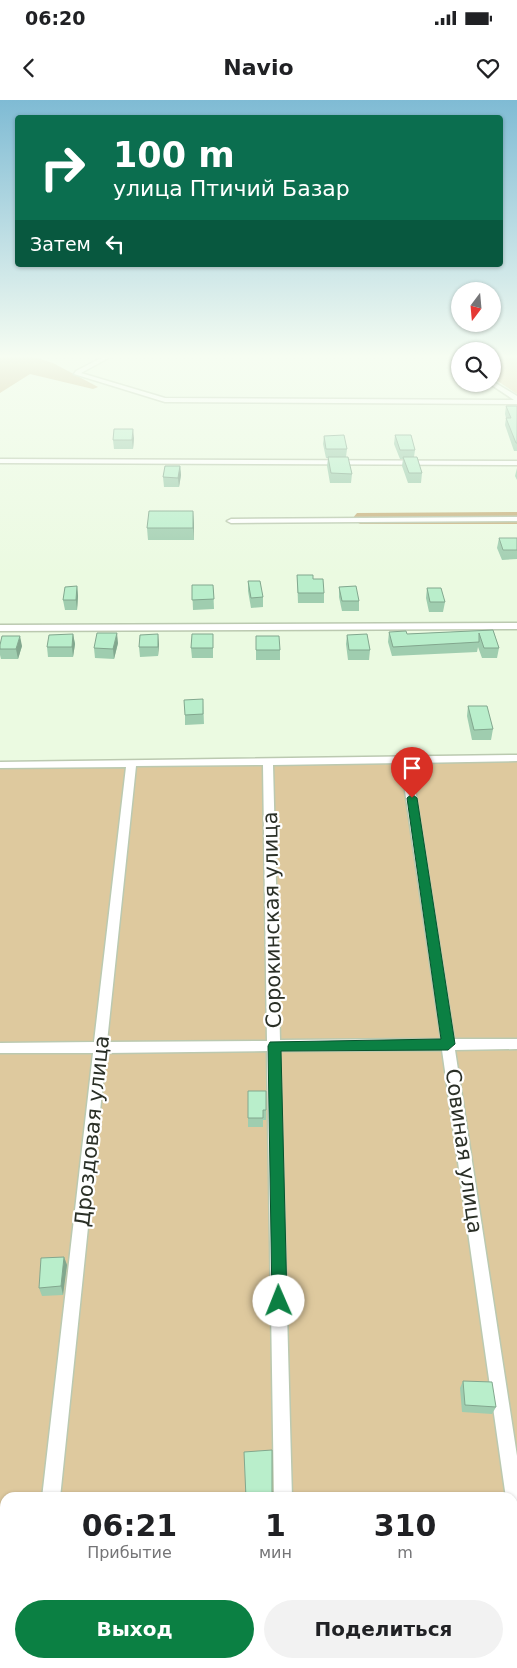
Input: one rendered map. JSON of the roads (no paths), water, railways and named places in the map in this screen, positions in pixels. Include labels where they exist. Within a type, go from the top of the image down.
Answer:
[{"type":"street","points":[[0,461],[517,463]]},
{"type":"street","points":[[231,521],[517,519]]},
{"type":"street","points":[[0,628],[517,626]]},
{"type":"street","points":[[0,764],[131,764],[517,758]]},
{"type":"street","name":"Совиная улица","points":[[406,760],[514,1492]]},
{"type":"street","name":"Сорокинская улица","points":[[268,762],[283,1492]]},
{"type":"street","name":"Дроздовая улица","points":[[52,1492],[131,764]]},
{"type":"street","points":[[0,1048],[517,1044]]}]
